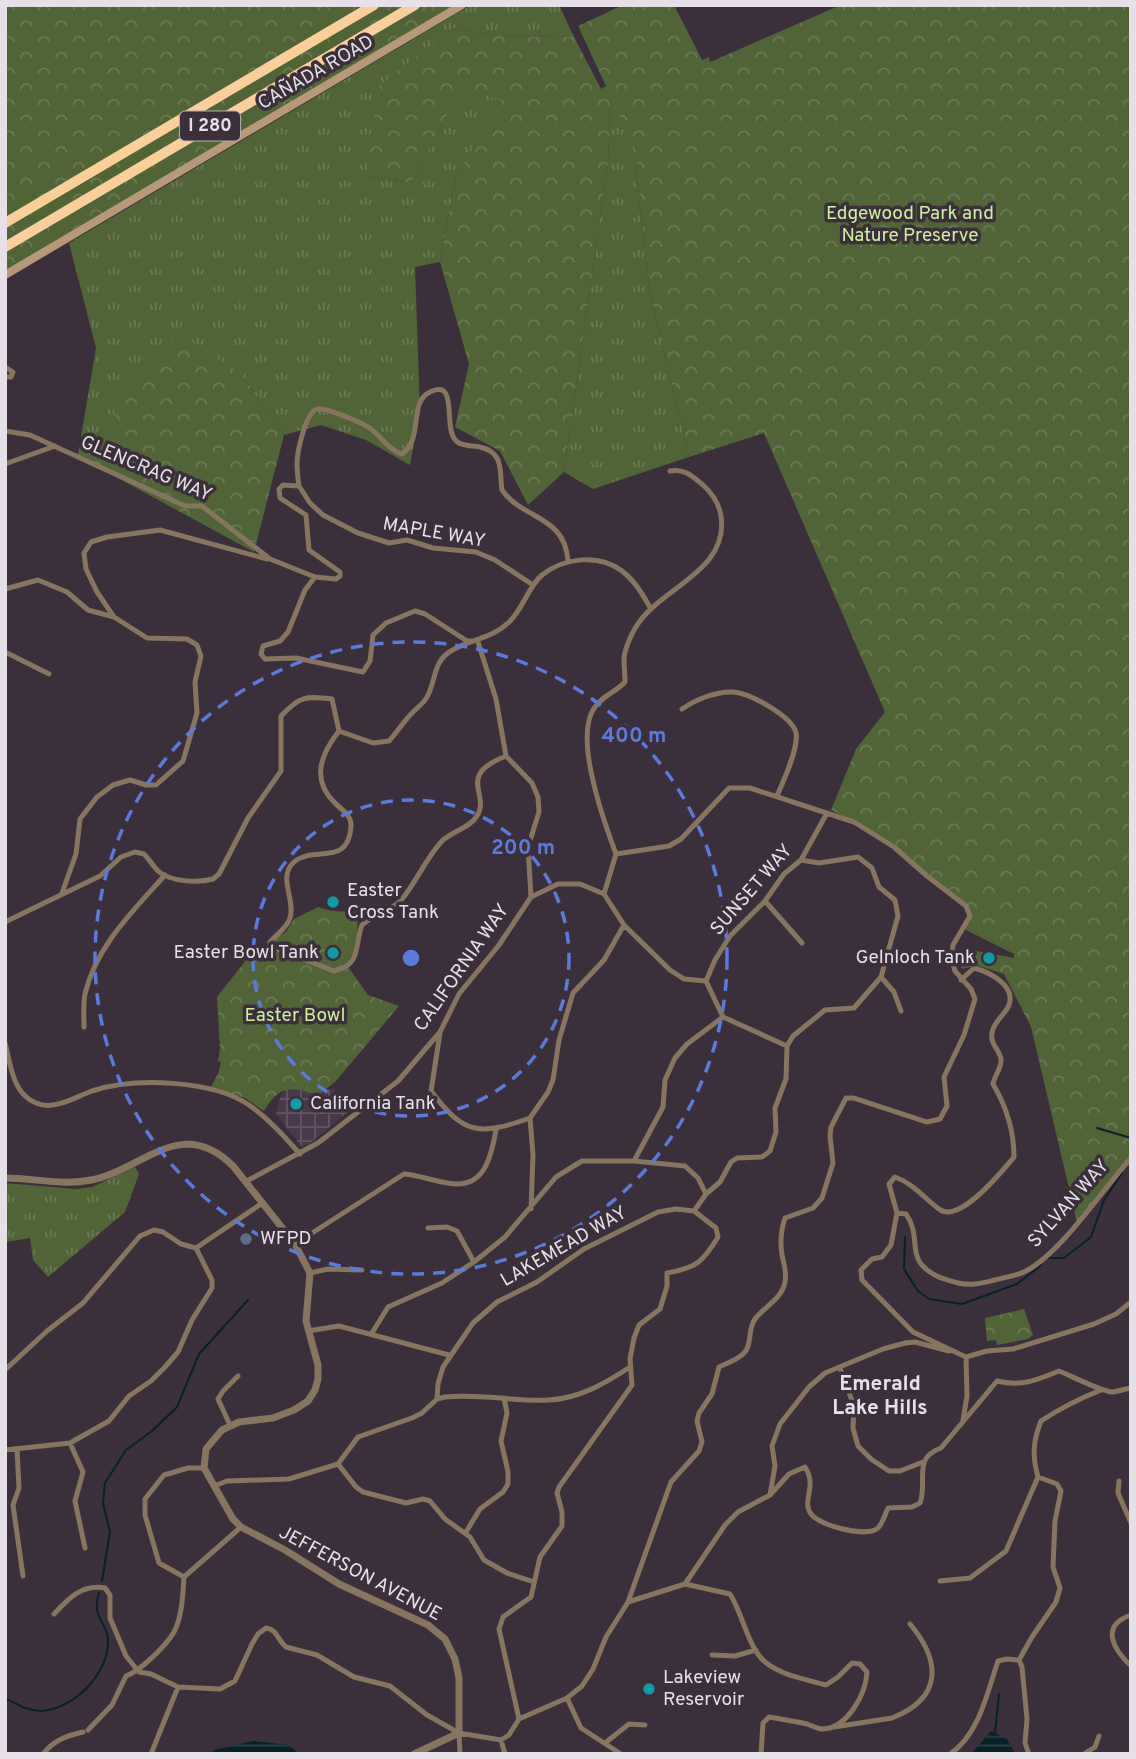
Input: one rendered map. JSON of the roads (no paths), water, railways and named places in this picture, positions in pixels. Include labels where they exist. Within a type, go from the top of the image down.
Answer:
[{"type":"highway","name":"I 280","points":[[5,223],[374,5]]},
{"type":"highway","name":"I 280","points":[[5,247],[415,5]]},
{"type":"main road","name":"CAÑADA ROAD","points":[[5,275],[462,5]]},
{"type":"street","points":[[5,377],[9,378],[13,374],[12,370],[6,369]]},
{"type":"street","points":[[478,642],[467,641],[425,614],[415,611],[386,623],[373,635],[370,661],[363,672],[296,658],[265,659],[261,654],[263,646],[280,640],[288,632],[305,590],[315,577],[336,579],[340,572],[309,550],[306,515],[279,498],[279,489],[283,485],[299,486],[298,453],[306,423],[313,411],[328,410],[364,425],[402,454],[406,452],[414,437],[421,401],[429,392],[439,391],[446,394],[450,401],[449,430],[454,440],[463,445],[487,449],[497,456],[501,467],[502,490],[509,499],[548,522],[557,531],[564,541],[568,561]]},
{"type":"street","name":"GLENCRAG WAY","points":[[5,431],[30,435],[185,506],[202,506],[270,559],[315,577]]},
{"type":"street","points":[[5,464],[55,446]]},
{"type":"street","points":[[604,894],[615,854],[590,768],[587,733],[591,713],[601,698],[625,682],[623,657],[638,622],[680,588],[718,550],[722,524],[715,498],[691,475],[679,469],[670,471]]},
{"type":"street","name":"MAPLE WAY","points":[[299,486],[310,503],[323,515],[358,533],[389,543],[407,540],[433,548],[476,552],[495,560],[533,585]]},
{"type":"street","points":[[114,617],[86,569],[84,552],[91,542],[107,537],[160,530],[270,559]]},
{"type":"street","points":[[339,731],[373,743],[389,741],[411,713],[425,701],[435,683],[436,666],[450,651],[478,642],[506,626],[518,613],[533,585],[542,575],[568,561],[589,559],[621,570],[639,588],[651,609]]},
{"type":"street","points":[[5,589],[38,580],[67,592],[88,610],[114,617],[146,639],[187,639],[197,645],[201,656],[195,682],[195,720],[183,761],[156,785],[130,780],[113,785],[97,797],[80,819],[76,854],[62,893]]},
{"type":"street","points":[[5,922],[100,876],[130,852],[144,854],[165,876],[207,881],[213,879],[219,874],[242,830],[281,771],[281,716],[292,704],[306,696],[332,699],[339,731],[324,752],[319,774],[326,792],[352,823],[349,837],[335,853],[309,855],[293,863],[287,877],[290,920],[269,944],[276,950],[334,971],[342,969],[355,958],[362,925],[368,919],[393,908],[440,843],[479,814],[476,786],[478,778],[491,762],[506,756],[498,708],[478,642]]},
{"type":"street","points":[[5,652],[50,674]]},
{"type":"street","points":[[682,709],[696,700],[733,692],[754,699],[789,720],[796,734],[796,741],[778,796]]},
{"type":"street","name":"CALIFORNIA WAY","points":[[245,1182],[318,1143],[398,1080],[440,1032],[459,995],[499,946],[531,897],[528,847],[538,812],[538,797],[532,783],[506,756]]},
{"type":"street","points":[[501,1741],[519,1720],[567,1698],[588,1678],[606,1637],[628,1602],[671,1482],[699,1451],[702,1442],[697,1421],[699,1413],[712,1394],[719,1367],[747,1350],[750,1327],[754,1320],[784,1289],[786,1270],[782,1254],[782,1228],[785,1218],[813,1208],[822,1198],[833,1163],[831,1127],[842,1103],[846,1098],[854,1098],[927,1122],[940,1119],[947,1106],[944,1076],[964,1035],[975,999],[951,961],[953,945],[970,916],[967,906],[877,834],[854,822],[778,796],[742,787],[729,788],[673,845],[615,854]]},
{"type":"street","name":"SUNSET WAY","points":[[706,981],[730,936],[765,901],[784,874],[801,860],[827,813]]},
{"type":"street","points":[[519,1720],[499,1629],[503,1617],[531,1597],[540,1557],[562,1526],[557,1493],[559,1487],[628,1393],[633,1380],[630,1367],[634,1338],[639,1325],[660,1309],[664,1300],[667,1273],[692,1268],[700,1262],[718,1237],[716,1228],[694,1211],[706,1194],[720,1182],[732,1161],[737,1158],[762,1157],[770,1151],[774,1143],[775,1108],[786,1079],[787,1045],[793,1036],[825,1010],[854,1008],[881,976],[898,916],[895,900],[878,887],[872,867],[858,857],[819,863],[801,860]]},
{"type":"street","points":[[84,1027],[85,994],[100,955],[122,923],[165,876]]},
{"type":"street","points":[[531,897],[558,884],[580,884],[604,894],[624,925],[670,970],[684,979],[706,981],[723,1017],[787,1045]]},
{"type":"street","points":[[765,901],[802,943]]},
{"type":"street","points":[[440,1032],[431,1091],[445,1111],[463,1126],[496,1130],[530,1118],[553,1080],[559,1040],[573,993],[604,960],[624,925]]},
{"type":"street","points":[[961,980],[974,968],[984,971],[1004,985],[1009,994],[1009,1004],[992,1030],[992,1042],[1001,1059],[993,1084],[1004,1103],[1014,1140],[1014,1157],[971,1201],[959,1210],[947,1213],[939,1210],[930,1199],[902,1179],[895,1177],[889,1184],[897,1213],[891,1245],[882,1257],[872,1259],[861,1270],[862,1280],[913,1332],[966,1357],[986,1351],[1013,1349],[1094,1324],[1116,1314],[1131,1302]]},
{"type":"street","points":[[881,976],[894,992],[901,1011]]},
{"type":"street","points":[[634,1161],[663,1107],[665,1080],[675,1058],[687,1044],[723,1017]]},
{"type":"street","points":[[5,1043],[17,1086],[30,1100],[38,1104],[58,1104],[95,1090],[134,1083],[178,1084],[225,1092],[248,1104],[271,1121],[299,1154]]},
{"type":"street","points":[[530,1118],[533,1155],[531,1209]]},
{"type":"street","points":[[295,1244],[404,1174],[463,1185],[475,1179],[484,1171],[496,1130]]},
{"type":"street","points":[[5,1178],[67,1183],[95,1180],[160,1150],[187,1144],[211,1150],[223,1156],[295,1244],[310,1273],[305,1307],[318,1374],[315,1390],[308,1401],[273,1418],[222,1430],[209,1443],[204,1468],[188,1468],[164,1475],[149,1492],[143,1505],[159,1563],[184,1577]]},
{"type":"street","name":"SYLVAN WAY","points":[[897,1213],[906,1214],[911,1220],[920,1263],[936,1277],[968,1285],[985,1282],[1025,1272],[1046,1255],[1131,1158]]},
{"type":"street","points":[[372,1333],[388,1307],[442,1283],[505,1237],[556,1177],[582,1161],[634,1161],[685,1167],[698,1178],[706,1194]]},
{"type":"street","points":[[196,1248],[261,1204]]},
{"type":"street","name":"LAKEMEAD WAY","points":[[437,1399],[438,1384],[449,1355],[473,1323],[498,1302],[537,1282],[584,1248],[658,1212],[676,1209],[694,1211]]},
{"type":"street","points":[[428,1228],[447,1227],[457,1231],[474,1262]]},
{"type":"street","points":[[5,1370],[47,1331],[83,1303],[140,1236],[154,1230],[163,1232],[181,1244],[196,1248],[212,1280],[212,1288],[192,1320],[178,1352],[152,1381],[129,1396],[109,1421],[70,1443],[5,1450]]},
{"type":"street","points":[[310,1273],[328,1269],[362,1270]]},
{"type":"street","points":[[308,1331],[339,1326],[449,1355]]},
{"type":"street","points":[[770,1495],[775,1466],[772,1446],[780,1424],[809,1387],[825,1373],[883,1349],[905,1343],[915,1342],[952,1351]]},
{"type":"street","points":[[963,1423],[967,1396],[966,1357]]},
{"type":"street","points":[[214,1486],[239,1480],[289,1479],[338,1464],[358,1437],[412,1418],[437,1399],[459,1396],[552,1400],[573,1396],[595,1387],[630,1367]]},
{"type":"street","points":[[840,1368],[854,1406],[853,1428],[858,1446],[889,1471],[900,1471],[923,1462],[932,1451],[941,1448],[997,1381],[1012,1385],[1031,1383],[1059,1371],[1101,1390],[1113,1392],[1131,1388]]},
{"type":"street","points":[[230,1426],[218,1399],[238,1376]]},
{"type":"street","points":[[940,1581],[970,1578],[1006,1551],[1038,1477],[1033,1441],[1041,1421],[1078,1399],[1101,1390]]},
{"type":"street","points":[[466,1532],[480,1509],[503,1492],[508,1484],[501,1441],[507,1413],[504,1398]]},
{"type":"street","points":[[70,1443],[83,1472],[75,1501],[85,1548]]},
{"type":"street","points":[[17,1449],[19,1488],[13,1505],[23,1576]]},
{"type":"street","points":[[685,1584],[738,1512],[770,1495],[789,1474],[805,1468],[810,1475],[812,1483],[807,1503],[811,1514],[822,1522],[856,1532],[870,1532],[880,1527],[888,1508],[912,1507],[920,1503],[923,1462]]},
{"type":"street","points":[[338,1464],[359,1490],[406,1503],[429,1500],[452,1525],[466,1532],[484,1560],[508,1573],[534,1582]]},
{"type":"street","name":"JEFFERSON AVENUE","points":[[204,1468],[233,1519],[241,1527],[285,1550],[339,1584],[428,1625],[444,1639],[456,1658],[459,1678],[459,1733]]},
{"type":"street","points":[[1029,1754],[1025,1743],[1027,1719],[1019,1660],[1056,1602],[1060,1588],[1053,1567],[1055,1521],[1061,1491],[1057,1484],[1038,1477]]},
{"type":"street","points":[[1119,1481],[1118,1493],[1131,1522]]},
{"type":"street","points":[[139,1672],[174,1632],[183,1595],[184,1577],[241,1527]]},
{"type":"street","points":[[628,1602],[685,1584],[730,1594],[756,1650],[762,1659],[774,1668],[826,1685],[852,1663],[860,1664],[867,1672],[866,1685],[849,1716],[831,1728]]},
{"type":"street","points":[[54,1614],[79,1591],[96,1586],[105,1588],[110,1595],[110,1618],[118,1639],[126,1656],[139,1672]]},
{"type":"street","points":[[1131,1615],[1119,1620],[1113,1629],[1112,1643],[1131,1666]]},
{"type":"street","points":[[761,1754],[763,1723],[769,1717],[807,1724],[820,1730],[891,1718],[901,1714],[925,1694],[932,1675],[932,1663],[923,1640],[910,1623]]},
{"type":"street","points":[[43,1754],[62,1737],[86,1731],[112,1705],[126,1676],[139,1672],[151,1674],[178,1687],[220,1689],[235,1681],[262,1629],[271,1629],[286,1647],[317,1655],[354,1677],[390,1686],[427,1715],[459,1733],[501,1741]]},
{"type":"street","points":[[712,1655],[735,1656],[756,1650]]},
{"type":"street","points":[[950,1754],[962,1745],[974,1726],[998,1661],[1019,1660]]},
{"type":"street","points":[[151,1754],[178,1687]]},
{"type":"street","points":[[567,1698],[581,1728],[621,1754]]},
{"type":"street","points":[[605,1743],[629,1724],[645,1725]]},
{"type":"street","points":[[414,1754],[459,1733]]},
{"type":"street","points":[[459,1733],[460,1754]]},
{"type":"street","points":[[1084,1754],[1095,1747],[1099,1736]]},
{"type":"street","points":[[501,1741],[506,1754]]},
{"type":"water","points":[[991,1731],[1007,1739],[1015,1754],[971,1754]]},
{"type":"water","points":[[253,1741],[288,1745],[300,1754],[210,1754],[214,1750]]},
{"type":"waterway","points":[[1097,1128],[1131,1138]]},
{"type":"waterway","points":[[1047,1258],[1064,1258],[1091,1237],[1104,1200],[1122,1173]]},
{"type":"waterway","points":[[905,1237],[904,1269],[918,1291],[929,1299],[962,1304],[1017,1284],[1041,1265]]},
{"type":"waterway","points":[[102,1581],[110,1532],[103,1503],[105,1483],[126,1450],[152,1431],[177,1407],[199,1354],[248,1300]]},
{"type":"waterway","points":[[5,1698],[41,1711],[66,1704],[87,1688],[103,1665],[107,1653],[107,1633],[97,1608],[99,1593]]},
{"type":"waterway","points":[[995,1733],[999,1694]]},
{"type":"place","name":"Easter Cross Tank","points":[[333,902]]},
{"type":"place","name":"Easter Bowl Tank","points":[[333,953]]},
{"type":"place","name":"Gelnloch Tank","points":[[989,958]]},
{"type":"place","name":"California Tank","points":[[296,1104]]},
{"type":"place","name":"WFPD","points":[[246,1239]]},
{"type":"place","name":"Lakeview Reservoir","points":[[649,1689]]},
{"type":"district","name":"Emerald Lake Hills","points":[[880,1396]]},
{"type":"park label","name":"Edgewood Park and Nature Preserve","points":[[910,225]]},
{"type":"park label","name":"Easter Bowl","points":[[295,1016]]}]
